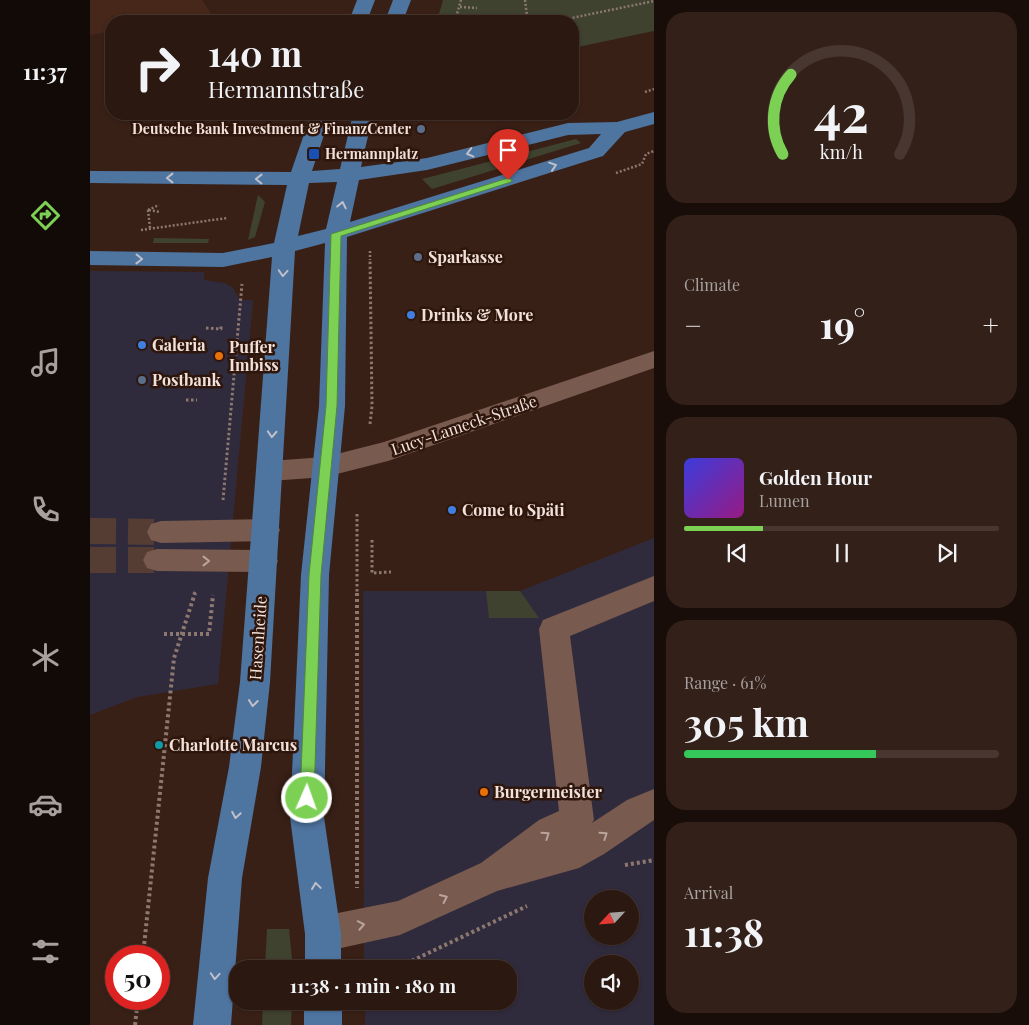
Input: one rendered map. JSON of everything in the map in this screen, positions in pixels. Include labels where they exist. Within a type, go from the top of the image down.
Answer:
[{"type":"main road","points":[[360,15],[366,0]]},
{"type":"main road","points":[[396,15],[402,0]]},
{"type":"main road","points":[[90,177],[299,178],[348,175],[428,164],[568,128],[618,128],[654,118]]},
{"type":"main road","points":[[284,248],[299,178],[319,120]]},
{"type":"main road","points":[[323,960],[323,934],[307,817],[315,575],[332,406],[336,234],[361,120]]},
{"type":"main road","points":[[90,258],[223,260],[284,248],[336,234],[596,152],[618,128]]},
{"type":"main road","name":"Hasenheide","points":[[212,1025],[225,878],[245,767],[256,682],[284,248]]},
{"type":"main road","points":[[323,1010],[323,1025]]},
{"type":"street","name":"Lucy-Lameck-Straße","points":[[270,470],[325,467],[413,443],[654,359]]},
{"type":"street","points":[[161,532],[266,530]]},
{"type":"street","points":[[158,560],[264,561]]},
{"type":"street","points":[[493,875],[552,831],[577,820],[554,629],[654,588]]},
{"type":"street","points":[[323,934],[400,918],[493,875],[567,856],[592,843],[646,808]]},
{"type":"path","points":[[457,15],[462,0]]},
{"type":"path","points":[[524,0],[527,15]]},
{"type":"path","points":[[579,17],[654,2]]},
{"type":"path","points":[[460,7],[477,8]]},
{"type":"path","points":[[646,154],[654,152]]},
{"type":"path","points":[[148,210],[159,205]]},
{"type":"path","points":[[148,210],[160,212]]},
{"type":"path","points":[[148,210],[150,228]]},
{"type":"path","points":[[140,230],[227,218]]},
{"type":"path","points":[[370,246],[372,406]]},
{"type":"path","points":[[222,500],[242,283]]},
{"type":"path","points":[[206,328],[221,329],[221,326]]},
{"type":"path","points":[[186,400],[197,400]]},
{"type":"path","points":[[357,515],[357,870]]},
{"type":"path","points":[[372,540],[372,573],[391,572]]},
{"type":"path","points":[[144,945],[174,658],[196,589]]},
{"type":"path","points":[[164,634],[209,634],[213,595]]},
{"type":"path","points":[[620,866],[654,860]]},
{"type":"path","points":[[413,960],[532,903]]},
{"type":"path","points":[[135,1025],[137,1010]]},
{"type":"shaded area","points":[[90,0],[202,0],[212,15],[105,15],[105,32],[90,35]]},
{"type":"shaded area","points":[[90,271],[204,272],[204,280],[225,283],[233,288],[240,300],[253,300],[218,684],[137,697],[90,715]]},
{"type":"shaded area","points":[[654,538],[654,1025],[365,1025],[365,1010],[517,1010],[517,960],[364,960],[363,591],[520,591]]},
{"type":"green space","points":[[443,0],[654,0],[654,31],[579,47],[579,15],[439,15]]},
{"type":"green space","points":[[576,139],[581,143],[432,189],[422,179]]},
{"type":"green space","points":[[258,195],[265,202],[255,237],[248,240]]},
{"type":"green space","points":[[154,238],[209,239],[208,243],[153,243]]},
{"type":"green space","points":[[486,591],[520,591],[539,618],[489,618]]},
{"type":"green space","points":[[267,929],[289,929],[292,960],[265,960]]},
{"type":"green space","points":[[263,1010],[292,1010],[291,1025],[262,1025]]},
{"type":"tunnel","points":[[90,531],[161,532]]},
{"type":"tunnel","points":[[90,560],[157,560]]},
{"type":"place","name":"Deutsche Bank Investment & FinanzCenter","points":[[421,129]]},
{"type":"place","name":"Hermannplatz","points":[[314,154]]},
{"type":"place","name":"Sparkasse","points":[[418,257]]},
{"type":"place","name":"Drinks & More","points":[[411,315]]},
{"type":"place","name":"Galeria","points":[[142,345]]},
{"type":"place","name":"Puffer Imbiss","points":[[219,356]]},
{"type":"place","name":"Postbank","points":[[142,380]]},
{"type":"place","name":"Come to Späti","points":[[452,510]]},
{"type":"place","name":"Charlotte Marcus","points":[[159,745]]},
{"type":"place","name":"Burgermeister","points":[[484,792]]},
{"type":"route","points":[[307,798],[315,575],[332,406],[336,234],[508,180]]}]
